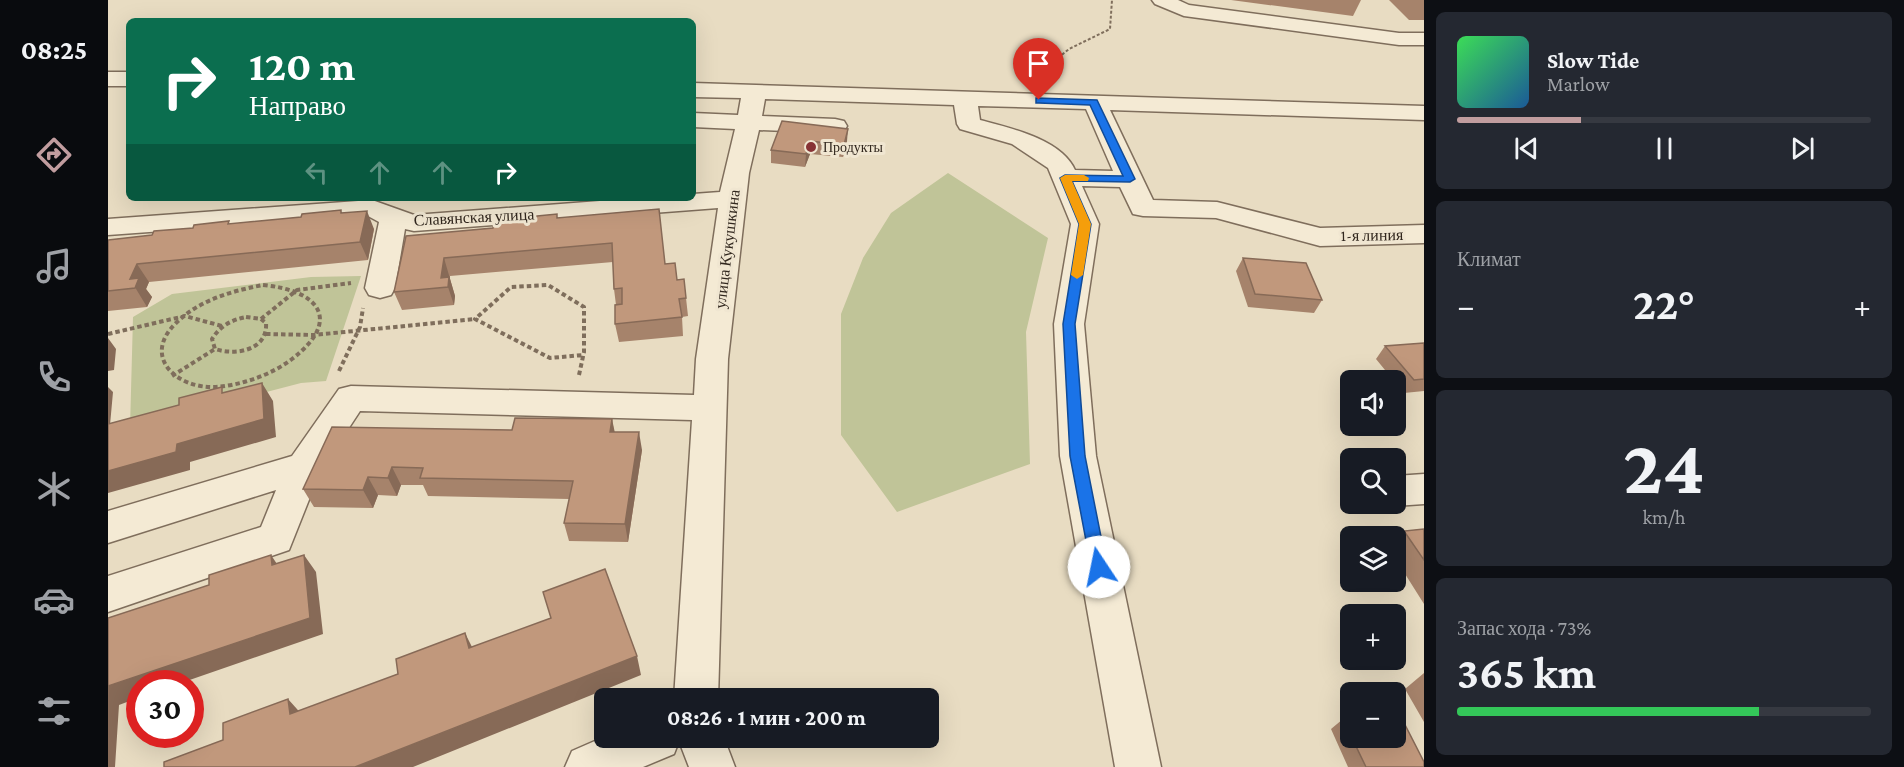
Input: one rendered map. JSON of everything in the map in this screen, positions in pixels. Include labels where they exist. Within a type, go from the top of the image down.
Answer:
[{"type":"street","points":[[1162,0],[1184,10],[1399,39],[1424,39]]},
{"type":"street","points":[[108,79],[126,79]]},
{"type":"street","points":[[696,90],[1424,113]]},
{"type":"street","name":"улица Кукушкина","points":[[697,688],[712,359],[736,173],[754,93]]},
{"type":"street","points":[[965,99],[969,124],[1021,139],[1059,164],[1085,224],[1069,324],[1078,456],[1138,767]]},
{"type":"street","points":[[1065,178],[1130,179],[1094,102]]},
{"type":"street","points":[[696,120],[835,126]]},
{"type":"street","name":"1-я линия","points":[[1130,179],[1143,208],[1217,210],[1320,237],[1424,234]]},
{"type":"street","name":"Славянская улица","points":[[108,227],[372,208],[393,218],[414,223],[734,199]]},
{"type":"street","points":[[380,284],[393,218]]},
{"type":"street","points":[[108,594],[275,539],[304,467],[351,398],[710,408]]},
{"type":"street","points":[[108,527],[304,467]]},
{"type":"street","points":[[1406,490],[1424,489]]},
{"type":"street","points":[[588,767],[634,748]]},
{"type":"street","points":[[705,748],[712,767]]},
{"type":"path","points":[[1006,99],[1069,49],[1110,29],[1112,0]]},
{"type":"path","points":[[261,319],[297,290],[380,284]]},
{"type":"path","points":[[263,285],[286,286],[297,290],[305,293],[316,305],[319,317],[314,335],[306,347],[268,374],[244,382],[216,387],[190,384],[172,376],[163,362],[163,346],[172,328],[212,298],[238,289],[263,285]]},
{"type":"path","points":[[475,319],[512,287],[548,285],[584,307],[583,370],[572,384],[533,403]]},
{"type":"path","points":[[108,334],[185,316],[222,327]]},
{"type":"path","points":[[172,376],[215,349],[229,353],[247,350],[262,340],[266,334],[266,323],[261,319],[246,317],[222,327],[212,339],[215,349]]},
{"type":"path","points":[[266,334],[314,335],[475,319],[550,358],[583,355]]},
{"type":"green space","points":[[948,173],[1048,238],[1026,332],[1030,464],[897,512],[841,435],[841,314],[863,258],[891,213]]},
{"type":"green space","points":[[361,276],[326,381],[301,383],[130,428],[133,317],[172,294],[311,277]]},
{"type":"building","points":[[782,121],[848,129],[844,145],[810,141],[806,154],[771,150]]},
{"type":"building","points":[[659,209],[665,264],[675,263],[677,280],[684,279],[686,298],[679,299],[682,317],[615,324],[615,305],[622,304],[622,288],[614,289],[612,243],[444,258],[441,278],[449,277],[448,287],[394,292],[406,236],[493,228],[494,223],[527,220],[527,217],[557,214],[557,218]]},
{"type":"building","points":[[341,210],[341,213],[367,211],[360,242],[137,264],[130,279],[139,278],[135,288],[108,291],[108,240],[152,235],[154,231],[193,228],[194,225],[301,217],[302,214]]},
{"type":"building","points":[[1243,258],[1306,263],[1322,300],[1255,294]]},
{"type":"building","points":[[1424,343],[1424,379],[1414,380],[1385,346]]},
{"type":"building","points":[[262,383],[264,419],[177,444],[176,452],[108,471],[108,424],[179,405],[179,398],[222,387],[222,393]]},
{"type":"building","points":[[515,418],[612,419],[610,432],[639,432],[625,524],[564,523],[573,481],[420,478],[423,468],[392,467],[388,478],[368,477],[363,490],[303,489],[332,427],[512,430]]},
{"type":"building","points":[[1424,529],[1424,560],[1406,534],[1406,531]]},
{"type":"building","points":[[271,555],[272,565],[304,555],[310,618],[156,670],[126,670],[126,680],[108,686],[108,618],[209,585],[209,575]]},
{"type":"building","points":[[605,569],[637,656],[355,767],[164,767],[164,762],[223,740],[223,723],[288,699],[290,714],[398,674],[396,659],[465,633],[469,648],[551,618],[543,592]]},
{"type":"building","points":[[1406,727],[1424,762],[1424,767],[1366,767],[1357,748],[1406,748]]},
{"type":"slow traffic","points":[[1077,275],[1085,224],[1065,178],[1084,178]]},
{"type":"place","name":"Продукты","points":[[811,147]]},
{"type":"route","points":[[1039,100],[1094,102],[1130,179],[1065,178],[1085,224],[1069,324],[1078,456],[1099,567]]}]
